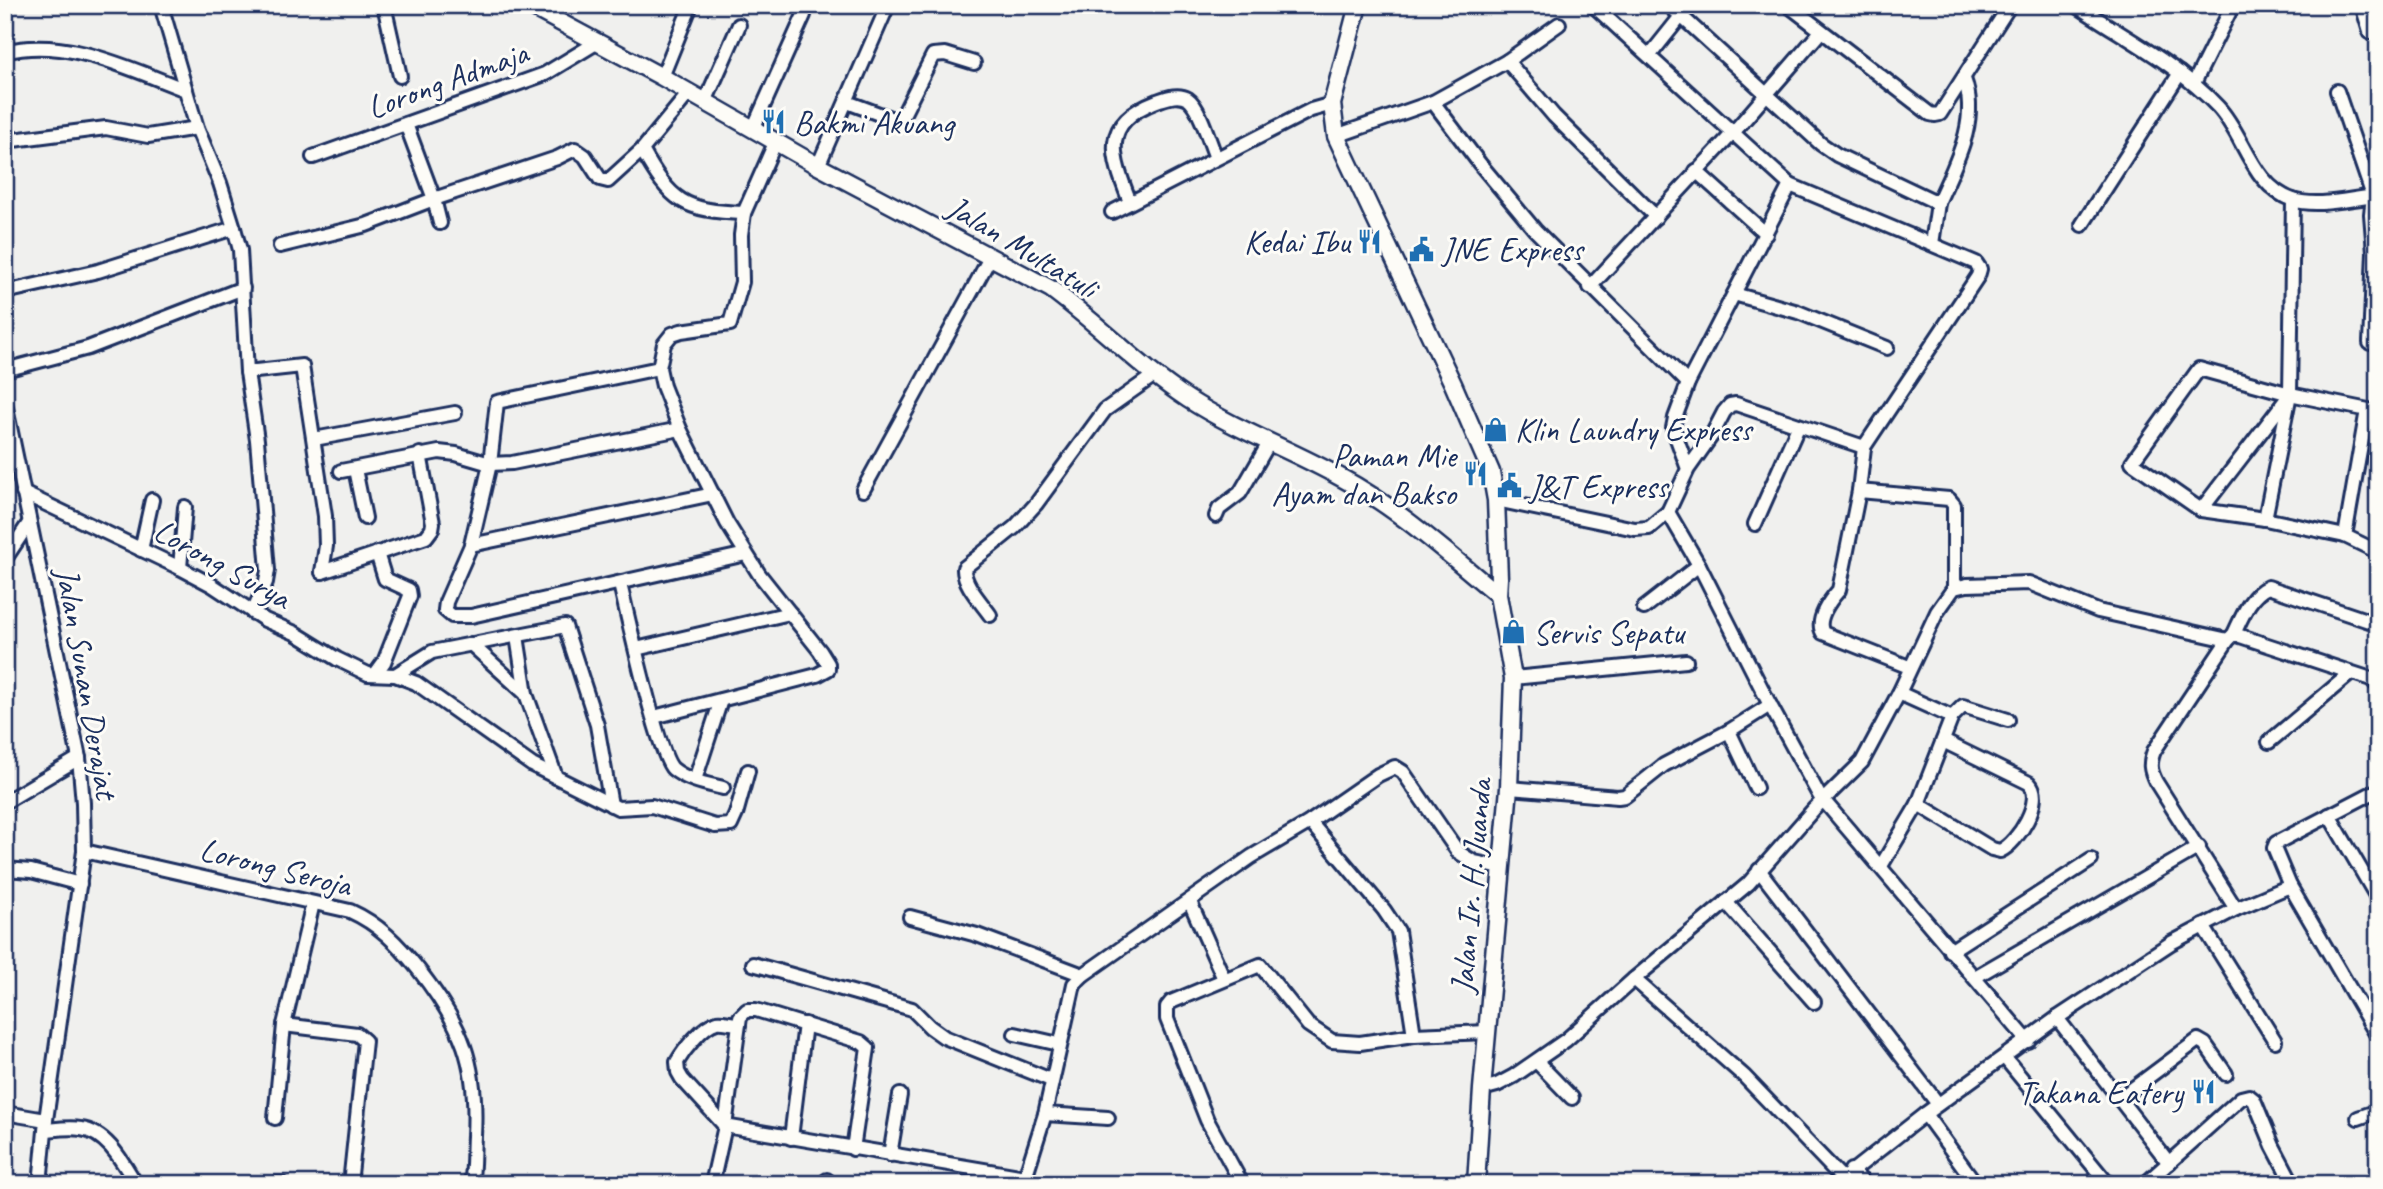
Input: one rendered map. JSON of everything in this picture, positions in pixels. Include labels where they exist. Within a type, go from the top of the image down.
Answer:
[{"type":"main road","name":"Jalan Multatuli","points":[[528,5],[663,77],[818,166],[991,256],[1061,296],[1153,376],[1219,419],[1340,476],[1386,505],[1498,595]]},
{"type":"main road","points":[[1332,103],[1358,5]]},
{"type":"main road","name":"Jalan Ir. H. Juanda","points":[[1332,103],[1336,136],[1453,384],[1491,472],[1496,500],[1498,595],[1513,678],[1509,788],[1476,1184]]},
{"type":"street","points":[[161,5],[197,128],[220,183],[240,250],[247,372],[257,440],[268,570],[253,613]]},
{"type":"street","points":[[384,5],[400,76]]},
{"type":"street","points":[[663,77],[691,5]]},
{"type":"street","points":[[818,166],[888,5]]},
{"type":"street","points":[[1593,5],[1790,186],[1932,244],[1976,264],[1980,272],[1864,447],[1859,491],[1839,590],[1829,601],[1820,624],[1823,633],[1909,667]]},
{"type":"street","points":[[1669,5],[1686,10],[1809,135],[1837,155],[1938,203]]},
{"type":"street","points":[[1788,5],[1935,116],[1940,114],[1964,79],[2010,5]]},
{"type":"street","points":[[2076,5],[2194,83],[2220,109],[2241,140],[2260,176],[2277,192],[2293,200],[2312,203],[2375,196]]},
{"type":"street","points":[[2194,83],[2233,5]]},
{"type":"street","points":[[2362,5],[2370,32]]},
{"type":"street","points":[[1650,55],[1686,10]]},
{"type":"street","points":[[753,129],[804,15]]},
{"type":"street","points":[[1336,136],[1433,102],[1507,61],[1559,24]]},
{"type":"street","points":[[705,102],[739,25]]},
{"type":"street","points":[[1590,287],[1732,134],[1817,36]]},
{"type":"street","name":"Lorong Admaja","points":[[313,157],[545,74],[596,43]]},
{"type":"street","points":[[5,52],[48,47],[80,53],[186,90]]},
{"type":"street","points":[[847,102],[898,121],[933,55],[945,54],[974,63]]},
{"type":"street","points":[[1507,61],[1554,116],[1656,217]]},
{"type":"street","points":[[2082,225],[2180,73]]},
{"type":"street","points":[[1932,244],[1938,203],[1967,135],[1969,99],[1964,79]]},
{"type":"street","points":[[2337,91],[2375,196],[2371,214],[2374,252],[2370,343]]},
{"type":"street","points":[[280,246],[366,225],[557,158],[575,149],[585,156],[600,179],[608,181],[642,150],[689,93]]},
{"type":"street","points":[[1130,202],[1118,172],[1113,142],[1121,125],[1142,108],[1175,96],[1186,98],[1194,105],[1216,158]]},
{"type":"street","points":[[1433,102],[1535,230],[1688,383]]},
{"type":"street","points":[[1112,212],[1311,110],[1332,103]]},
{"type":"street","points":[[406,124],[434,199],[440,223]]},
{"type":"street","points":[[5,141],[106,128],[148,136],[197,128]]},
{"type":"street","points":[[654,717],[817,675],[828,669],[820,651],[746,554],[727,523],[680,429],[659,368],[664,344],[672,334],[730,324],[742,282],[741,235],[744,213],[775,142]]},
{"type":"street","points":[[642,150],[657,177],[679,200],[715,212],[744,213]]},
{"type":"street","points":[[1696,171],[1766,234]]},
{"type":"street","points":[[1688,469],[1674,428],[1675,418],[1688,383],[1790,186]]},
{"type":"street","points":[[2265,519],[2290,394],[2293,200]]},
{"type":"street","points":[[5,292],[98,271],[233,228]]},
{"type":"street","points":[[863,490],[991,256]]},
{"type":"street","points":[[5,370],[88,348],[243,288]]},
{"type":"street","points":[[1734,294],[1798,312],[1887,348]]},
{"type":"street","points":[[247,372],[302,366],[326,516],[322,572],[426,537],[432,529],[420,454]]},
{"type":"street","points":[[659,368],[498,402],[490,464],[471,545],[445,610],[452,616],[471,616],[746,554]]},
{"type":"street","points":[[2345,536],[2372,411],[2290,394],[2199,369],[2132,462],[2201,510],[2265,519],[2345,536],[2378,552]]},
{"type":"street","points":[[990,615],[968,582],[964,568],[1015,527],[1037,504],[1105,410],[1153,376]]},
{"type":"street","points":[[2201,510],[2290,394]]},
{"type":"street","name":"Jalan Sunan Derajat","points":[[5,403],[79,758],[83,803],[84,850],[40,1184]]},
{"type":"street","points":[[1496,500],[1642,529],[1657,523],[1668,512],[1688,469],[1712,435],[1724,412],[1730,405],[1735,404],[1864,447]]},
{"type":"street","points":[[314,439],[455,413]]},
{"type":"street","points":[[1755,524],[1798,427]]},
{"type":"street","points":[[341,471],[439,452],[490,464],[512,463],[680,429]]},
{"type":"street","points":[[1216,516],[1219,509],[1240,493],[1269,443]]},
{"type":"street","points":[[355,469],[365,517]]},
{"type":"street","points":[[1482,1089],[1497,1085],[1537,1062],[1566,1040],[1748,884],[1823,799],[1862,762],[1899,693],[1937,612],[1954,588],[1954,505],[1949,499],[1859,491]]},
{"type":"street","name":"Lorong Surya","points":[[23,493],[180,568],[253,613],[368,674],[395,675],[416,683],[533,765],[611,805]]},
{"type":"street","points":[[471,545],[713,494]]},
{"type":"street","points":[[141,550],[152,500]]},
{"type":"street","points":[[180,568],[185,507]]},
{"type":"street","points":[[1668,512],[1699,565],[1807,775],[1823,799],[2028,1041]]},
{"type":"street","points":[[5,559],[29,523]]},
{"type":"street","points":[[376,673],[384,662],[410,596],[409,590],[385,579],[377,553]]},
{"type":"street","points":[[1644,608],[1699,565]]},
{"type":"street","points":[[1954,588],[1979,584],[2029,583],[2098,611],[2231,637],[2376,680]]},
{"type":"street","points":[[620,584],[654,717],[670,766],[695,780],[723,788]]},
{"type":"street","points":[[2236,909],[2150,771],[2154,751],[2231,637],[2247,608],[2262,590],[2268,587],[2378,624]]},
{"type":"street","points":[[636,649],[790,614]]},
{"type":"street","points":[[395,675],[432,652],[565,626],[597,725],[611,805],[618,808],[652,806],[724,827],[733,822],[748,771]]},
{"type":"street","points":[[517,636],[526,694],[556,777]]},
{"type":"street","points":[[471,644],[526,694]]},
{"type":"street","points":[[1513,678],[1686,661]]},
{"type":"street","points":[[2269,741],[2351,673]]},
{"type":"street","points":[[1899,693],[1952,717]]},
{"type":"street","points":[[695,780],[720,700]]},
{"type":"street","points":[[1509,788],[1625,796],[1664,765],[1729,731],[1770,705]]},
{"type":"street","points":[[1881,866],[1918,804],[1952,717],[1963,706],[2008,720]]},
{"type":"street","points":[[1729,731],[1756,788]]},
{"type":"street","points":[[1918,804],[1992,849],[2000,851],[2016,840],[2035,801],[2033,787],[2029,783],[1943,741]]},
{"type":"street","points":[[5,803],[79,758]]},
{"type":"street","points":[[739,1024],[717,1022],[709,1026],[695,1038],[677,1062],[682,1079],[725,1126],[1024,1180],[1045,1114],[1074,984],[1251,857],[1310,822],[1378,775],[1395,767],[1403,772],[1458,852],[1474,862],[1503,868]]},
{"type":"street","points":[[2378,790],[2276,843],[2274,848],[2290,886],[2378,1037]]},
{"type":"street","points":[[2329,815],[2378,899]]},
{"type":"street","points":[[1310,822],[1384,910],[1398,931],[1414,1035]]},
{"type":"street","points":[[1975,977],[2199,847]]},
{"type":"street","name":"Lorong Seroja","points":[[84,850],[349,911],[367,919],[384,932],[400,946],[448,1009],[465,1043],[475,1119],[475,1183]]},
{"type":"street","points":[[1950,951],[2091,860]]},
{"type":"street","points":[[5,869],[31,871],[80,884]]},
{"type":"street","points":[[1759,870],[1938,1104]]},
{"type":"street","points":[[1843,1177],[1924,1114],[2057,1018],[2171,943],[2236,909],[2290,886]]},
{"type":"street","points":[[275,1118],[284,1025],[313,902]]},
{"type":"street","points":[[1190,902],[1224,979]]},
{"type":"street","points":[[1726,902],[1814,1002]]},
{"type":"street","points":[[910,917],[977,935],[1083,975]]},
{"type":"street","points":[[2203,926],[2275,1041]]},
{"type":"street","points":[[753,964],[912,1009],[944,1037],[1051,1080]]},
{"type":"street","points":[[1242,1184],[1208,1120],[1167,1019],[1167,1007],[1171,1002],[1260,965],[1308,1025],[1332,1041],[1360,1043],[1414,1035],[1488,1032]]},
{"type":"street","points":[[1634,979],[1744,1076],[1843,1177],[1865,1184]]},
{"type":"street","points":[[712,1184],[725,1126],[739,1024],[744,1012],[751,1009],[861,1042],[868,1048],[853,1149]]},
{"type":"street","points":[[2057,1018],[2169,1163]]},
{"type":"street","points":[[791,1138],[805,1024]]},
{"type":"street","points":[[284,1025],[357,1034],[365,1041],[350,1184]]},
{"type":"street","points":[[1015,1034],[1059,1044]]},
{"type":"street","points":[[2119,1099],[2198,1040],[2205,1044],[2226,1074]]},
{"type":"street","points":[[2005,1058],[2108,1184]]},
{"type":"street","points":[[1537,1062],[1572,1098]]},
{"type":"street","points":[[890,1155],[900,1095]]},
{"type":"street","points":[[2145,1184],[2241,1098],[2249,1096],[2254,1100],[2273,1146],[2293,1184]]},
{"type":"street","points":[[2358,1118],[2378,1111]]},
{"type":"street","points":[[5,1113],[46,1125],[94,1133],[102,1138],[118,1157],[136,1184]]},
{"type":"street","points":[[1045,1114],[1108,1118]]},
{"type":"street","points":[[1924,1114],[1976,1184]]},
{"type":"place","name":"Bakmi Akuang","points":[[774,122]]},
{"type":"place","name":"Kedai Ibu","points":[[1370,241]]},
{"type":"place","name":"JNE Express","points":[[1422,249]]},
{"type":"place","name":"Klin Laundry Express","points":[[1495,429]]},
{"type":"place","name":"Paman Mie Ayam dan Bakso","points":[[1476,474]]},
{"type":"place","name":"J&T Express","points":[[1509,486]]},
{"type":"place","name":"Servis Sepatu","points":[[1513,632]]},
{"type":"place","name":"Takana Eatery","points":[[2203,1092]]}]
